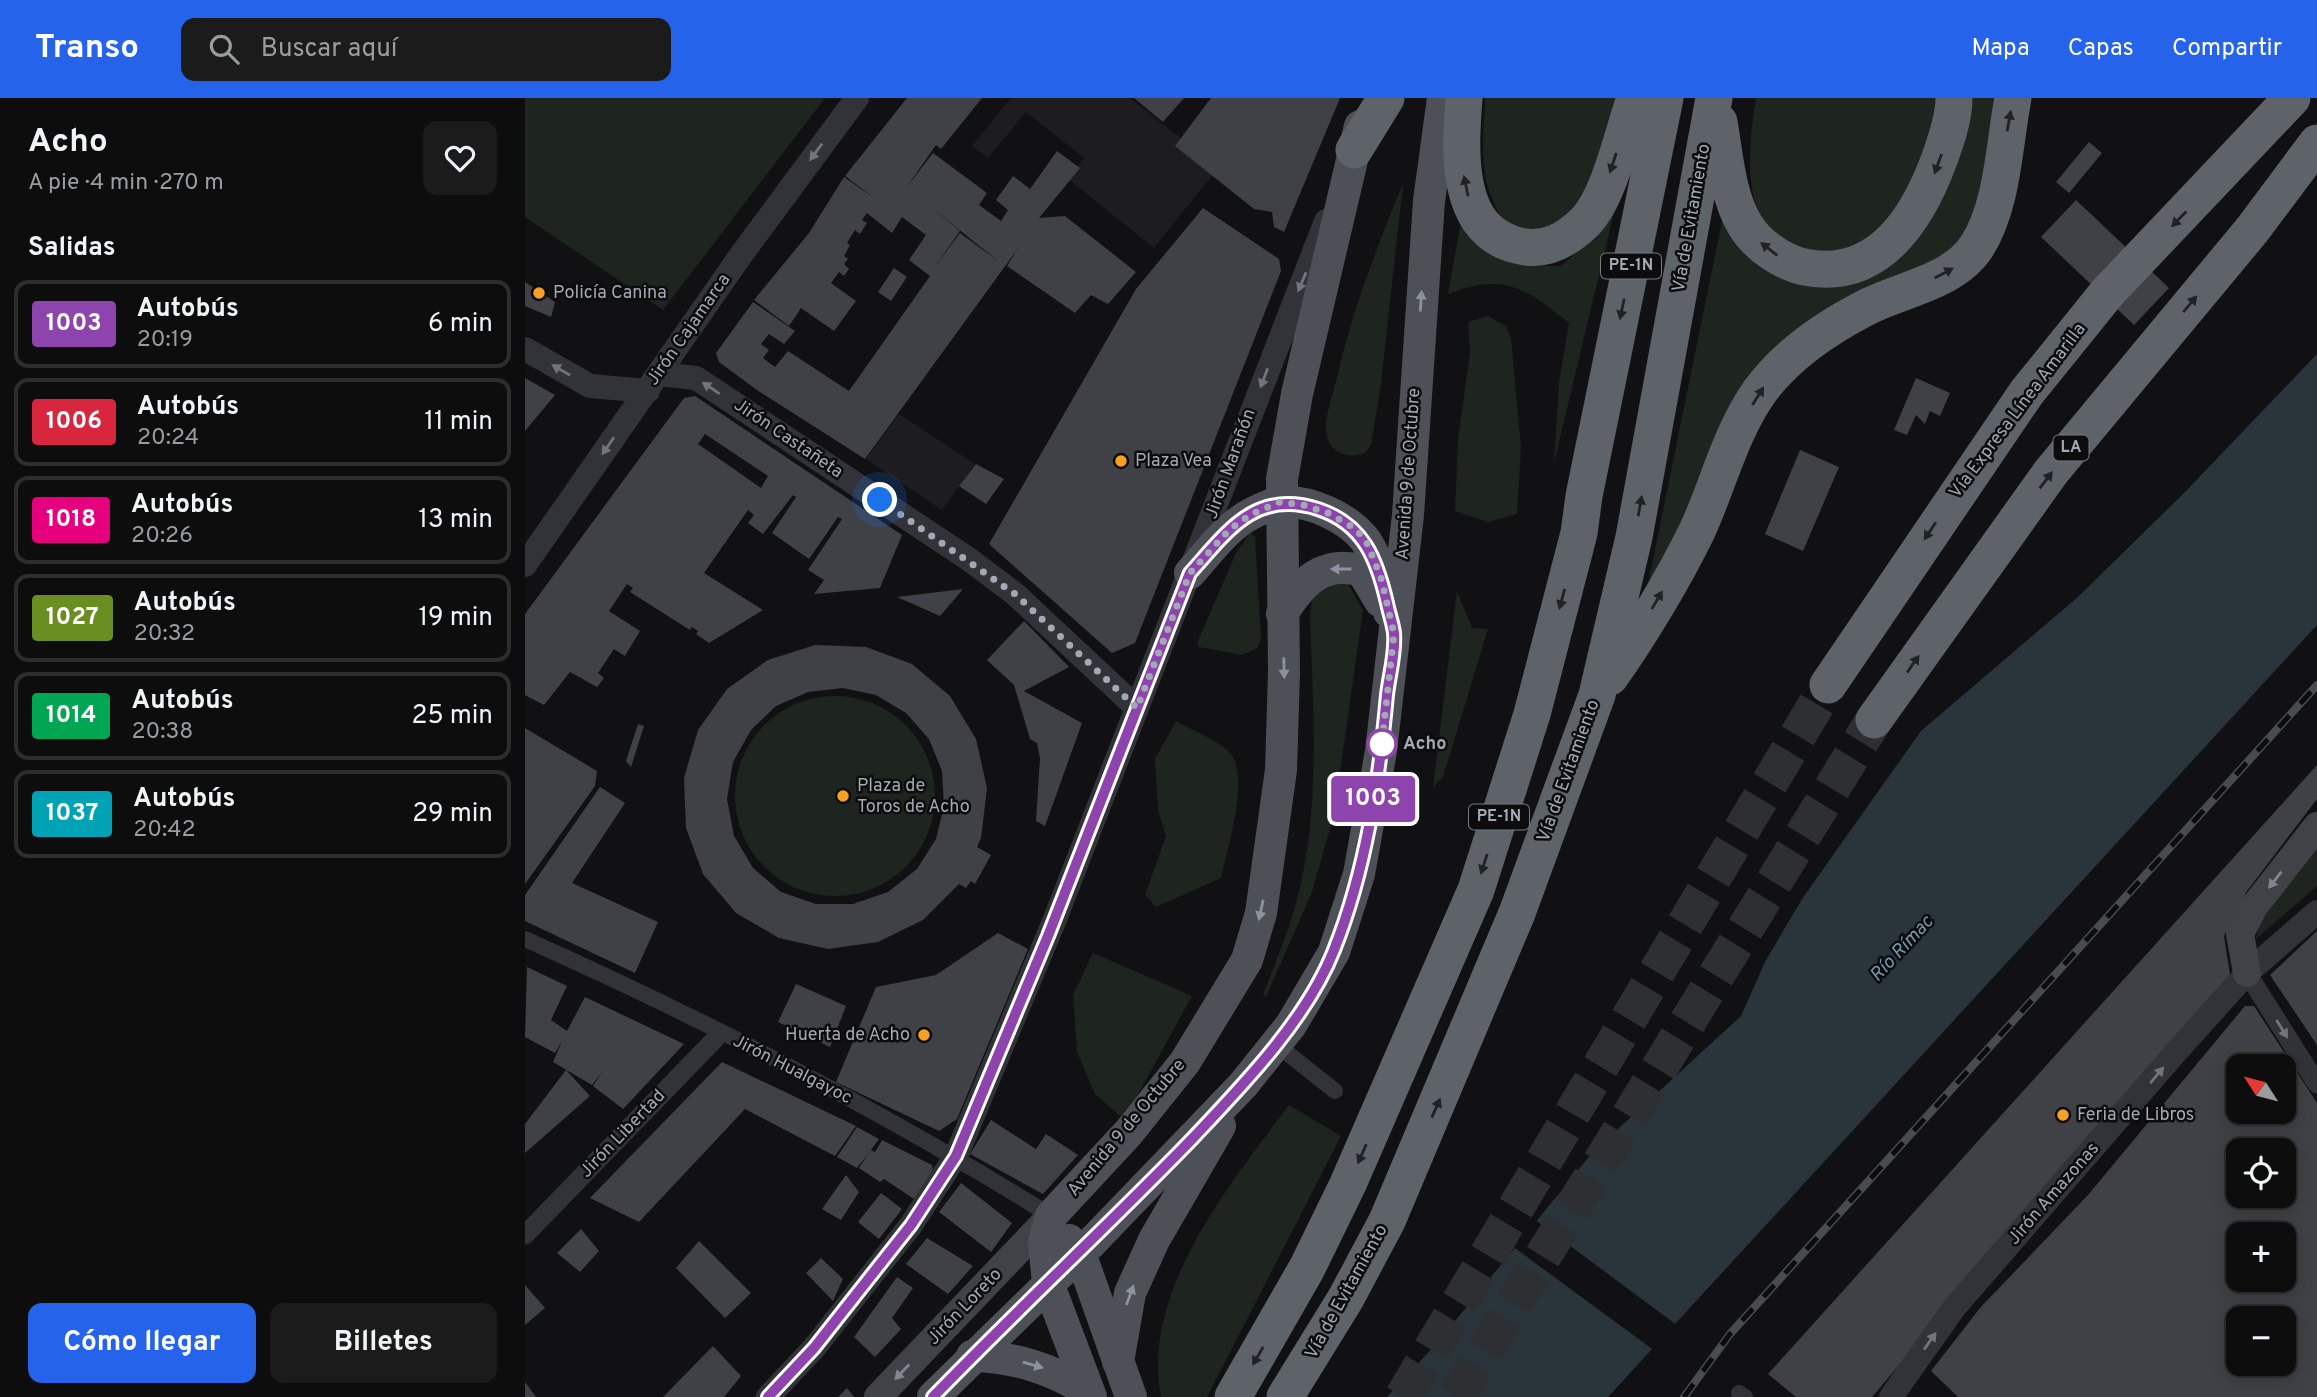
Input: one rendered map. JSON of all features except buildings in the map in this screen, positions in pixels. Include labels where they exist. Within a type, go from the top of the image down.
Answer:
[{"type":"highway","points":[[1355,150],[1386,98]]},
{"type":"highway","points":[[1464,98],[1462,171],[1469,202],[1483,227],[1504,243],[1533,249],[1562,242],[1588,219],[1605,186],[1635,98]]},
{"type":"highway","name":"PE-1N","points":[[1233,1397],[1307,1268],[1348,1184],[1476,890],[1532,714],[1579,533],[1584,496],[1665,98]]},
{"type":"highway","points":[[1714,98],[1731,190],[1745,226],[1768,250],[1794,264],[1821,270],[1849,268],[1879,254],[1902,233],[1933,175],[1945,142],[1954,98]]},
{"type":"highway","name":"Vía de Evitamiento","points":[[1285,1397],[1346,1298],[1387,1221],[1507,938],[1597,695],[1634,537],[1714,98]]},
{"type":"highway","points":[[1597,695],[1623,659],[1696,532],[1741,426],[1759,393],[1780,368],[1830,328],[1868,307],[1946,274],[1976,249],[1993,206],[2013,98]]},
{"type":"highway","points":[[2227,170],[2262,98]]},
{"type":"highway","name":"Vía Expresa Línea Amarilla","points":[[1828,685],[2027,392],[2107,293],[2227,170],[2292,98]]},
{"type":"highway","name":"LA","points":[[1874,720],[2051,472],[2252,230],[2317,143]]},
{"type":"main road","name":"Avenida 9 de Octubre","points":[[1051,1216],[1129,1132],[1178,1072],[1247,960],[1261,913],[1281,770],[1280,502],[1297,394],[1367,98]]},
{"type":"main road","name":"Avenida 9 de Octubre","points":[[1080,1253],[1243,1085],[1291,1025],[1333,953],[1359,874],[1381,751],[1408,515],[1429,201],[1443,98]]},
{"type":"main road","points":[[1190,573],[1230,529],[1252,514],[1280,502],[1328,513],[1356,529],[1375,560],[1394,634]]},
{"type":"main road","points":[[1282,614],[1313,575],[1332,567],[1345,566],[1362,571],[1372,583],[1394,634]]},
{"type":"main road","points":[[2247,973],[2240,934],[2253,908],[2317,826]]},
{"type":"main road","points":[[1118,1362],[1125,1307],[1146,1256],[1243,1085]]},
{"type":"main road","points":[[1051,1216],[1080,1253],[1131,1397]]},
{"type":"main road","points":[[1051,1216],[1043,1255],[1048,1283],[1090,1395]]},
{"type":"main road","name":"Jirón Loreto","points":[[878,1397],[1051,1216]]},
{"type":"main road","points":[[933,1397],[1080,1253]]},
{"type":"main road","points":[[972,1356],[1007,1358],[1047,1369],[1090,1395]]},
{"type":"street","name":"Jirón Cajamarca","points":[[525,565],[741,255],[857,98]]},
{"type":"street","name":"Jirón Marañón","points":[[768,1397],[814,1348],[911,1225],[956,1156],[1048,936],[1355,150]]},
{"type":"street","name":"Jirón Castañeta","points":[[525,349],[590,386],[696,378],[970,560],[1015,594],[1137,708]]},
{"type":"street","name":"Jirón Amazonas","points":[[1891,1397],[1954,1308],[2247,973],[2317,912]]},
{"type":"street","name":"Jirón Hualgayoc","points":[[525,939],[720,1034],[956,1156],[1051,1216]]},
{"type":"street","points":[[2247,973],[2317,1084]]},
{"type":"street","name":"Jirón Libertad","points":[[525,1235],[720,1034]]},
{"type":"street","points":[[1276,1044],[1335,1091]]},
{"type":"shaded area","points":[[525,98],[825,98],[663,310],[525,217]]},
{"type":"shaded area","points":[[1011,98],[1130,98],[1218,168],[1154,248],[1068,179],[1084,158],[1026,112],[988,158],[972,146]]},
{"type":"shaded area","points":[[1485,98],[1625,98],[1610,150],[1566,232],[1515,235],[1502,218],[1488,186],[1485,171]]},
{"type":"shaded area","points":[[1756,98],[1943,98],[1914,199],[1840,261],[1788,246],[1769,229],[1759,213],[1753,195],[1750,155]]},
{"type":"shaded area","points":[[1973,98],[2002,98],[1986,184],[1959,253],[1819,320],[1641,619],[1725,206],[1735,228],[1873,273],[1913,244],[1946,187],[1964,144]]},
{"type":"shaded area","points":[[1403,184],[1381,384],[1371,445],[1365,453],[1343,454],[1328,441],[1326,425],[1329,407],[1358,304]]},
{"type":"shaded area","points":[[1619,192],[1554,463],[1559,382],[1569,323],[1539,301],[1513,287],[1484,284],[1448,294],[1462,216],[1491,251],[1516,262],[1561,266],[1591,240]]},
{"type":"shaded area","points":[[1488,316],[1506,326],[1511,338],[1521,448],[1517,514],[1488,522],[1455,511],[1458,440],[1470,353],[1468,322]]},
{"type":"shaded area","points":[[899,414],[975,464],[942,510],[866,459]]},
{"type":"shaded area","points":[[1250,533],[1255,536],[1261,639],[1257,648],[1242,655],[1199,647],[1197,643],[1236,553]]},
{"type":"shaded area","points":[[1326,583],[1348,584],[1363,610],[1334,815],[1312,892],[1266,997],[1263,995],[1290,923],[1305,865],[1314,758],[1310,615],[1312,599]]},
{"type":"shaded area","points":[[1457,591],[1472,628],[1488,629],[1443,777],[1433,787]]},
{"type":"shaded area","points":[[835,696],[873,704],[890,713],[905,726],[918,741],[927,758],[935,796],[927,834],[918,851],[905,866],[890,879],[873,888],[835,896],[797,888],[780,879],[765,866],[752,851],[743,834],[735,796],[743,758],[752,741],[765,726],[780,713],[797,704]]},
{"type":"shaded area","points":[[1176,721],[1223,746],[1235,761],[1238,776],[1236,812],[1221,878],[1156,907],[1145,895],[1166,836],[1158,811],[1155,759]]},
{"type":"shaded area","points":[[2317,844],[2317,886],[2256,939],[2260,919]]},
{"type":"shaded area","points":[[1093,953],[1192,996],[1136,1098],[1120,1116],[1095,1094],[1077,1052],[1073,995]]},
{"type":"shaded area","points":[[1289,1105],[1341,1136],[1207,1397],[1161,1397],[1158,1358],[1164,1318],[1177,1279],[1217,1204]]},
{"type":"water","name":"Río Rímac","points":[[2317,354],[2317,625],[1608,1397],[1387,1397],[1438,1342],[1592,1153],[1741,1016],[1765,962],[1802,899],[1921,731],[2078,597],[2185,492]]},
{"type":"pier","points":[[1534,1219],[1678,1326],[1655,1351],[1512,1246]]},
{"type":"tunnel","points":[[1403,1397],[1828,685]]},
{"type":"tunnel","points":[[1456,1397],[1874,720]]},
{"type":"railway","points":[[1684,1397],[1730,1334],[2317,685]]},
{"type":"bus line","name":"1003","points":[[768,1397],[814,1348],[911,1225],[956,1156],[1048,936],[1190,573],[1230,529],[1252,514],[1280,502],[1303,505],[1328,513],[1356,529],[1367,543],[1381,578],[1394,634],[1381,751],[1359,874],[1333,953],[1291,1025],[1243,1085],[1093,1241],[972,1356],[933,1397]]},
{"type":"place","name":"Policía Canina","points":[[539,293]]},
{"type":"place","name":"Plaza Vea","points":[[1121,461]]},
{"type":"place","name":"Acho","points":[[1382,744]]},
{"type":"place","name":"Plaza de Toros de Acho","points":[[843,796]]},
{"type":"place","name":"Huerta de Acho","points":[[924,1035]]},
{"type":"place","name":"Feria de Libros","points":[[2063,1115]]},
{"type":"route","points":[[880,500],[970,560],[1015,594],[1137,708],[1190,573],[1230,529],[1252,514],[1280,502],[1303,505],[1341,519],[1356,529],[1375,560],[1394,634],[1381,751],[1382,744]]}]
